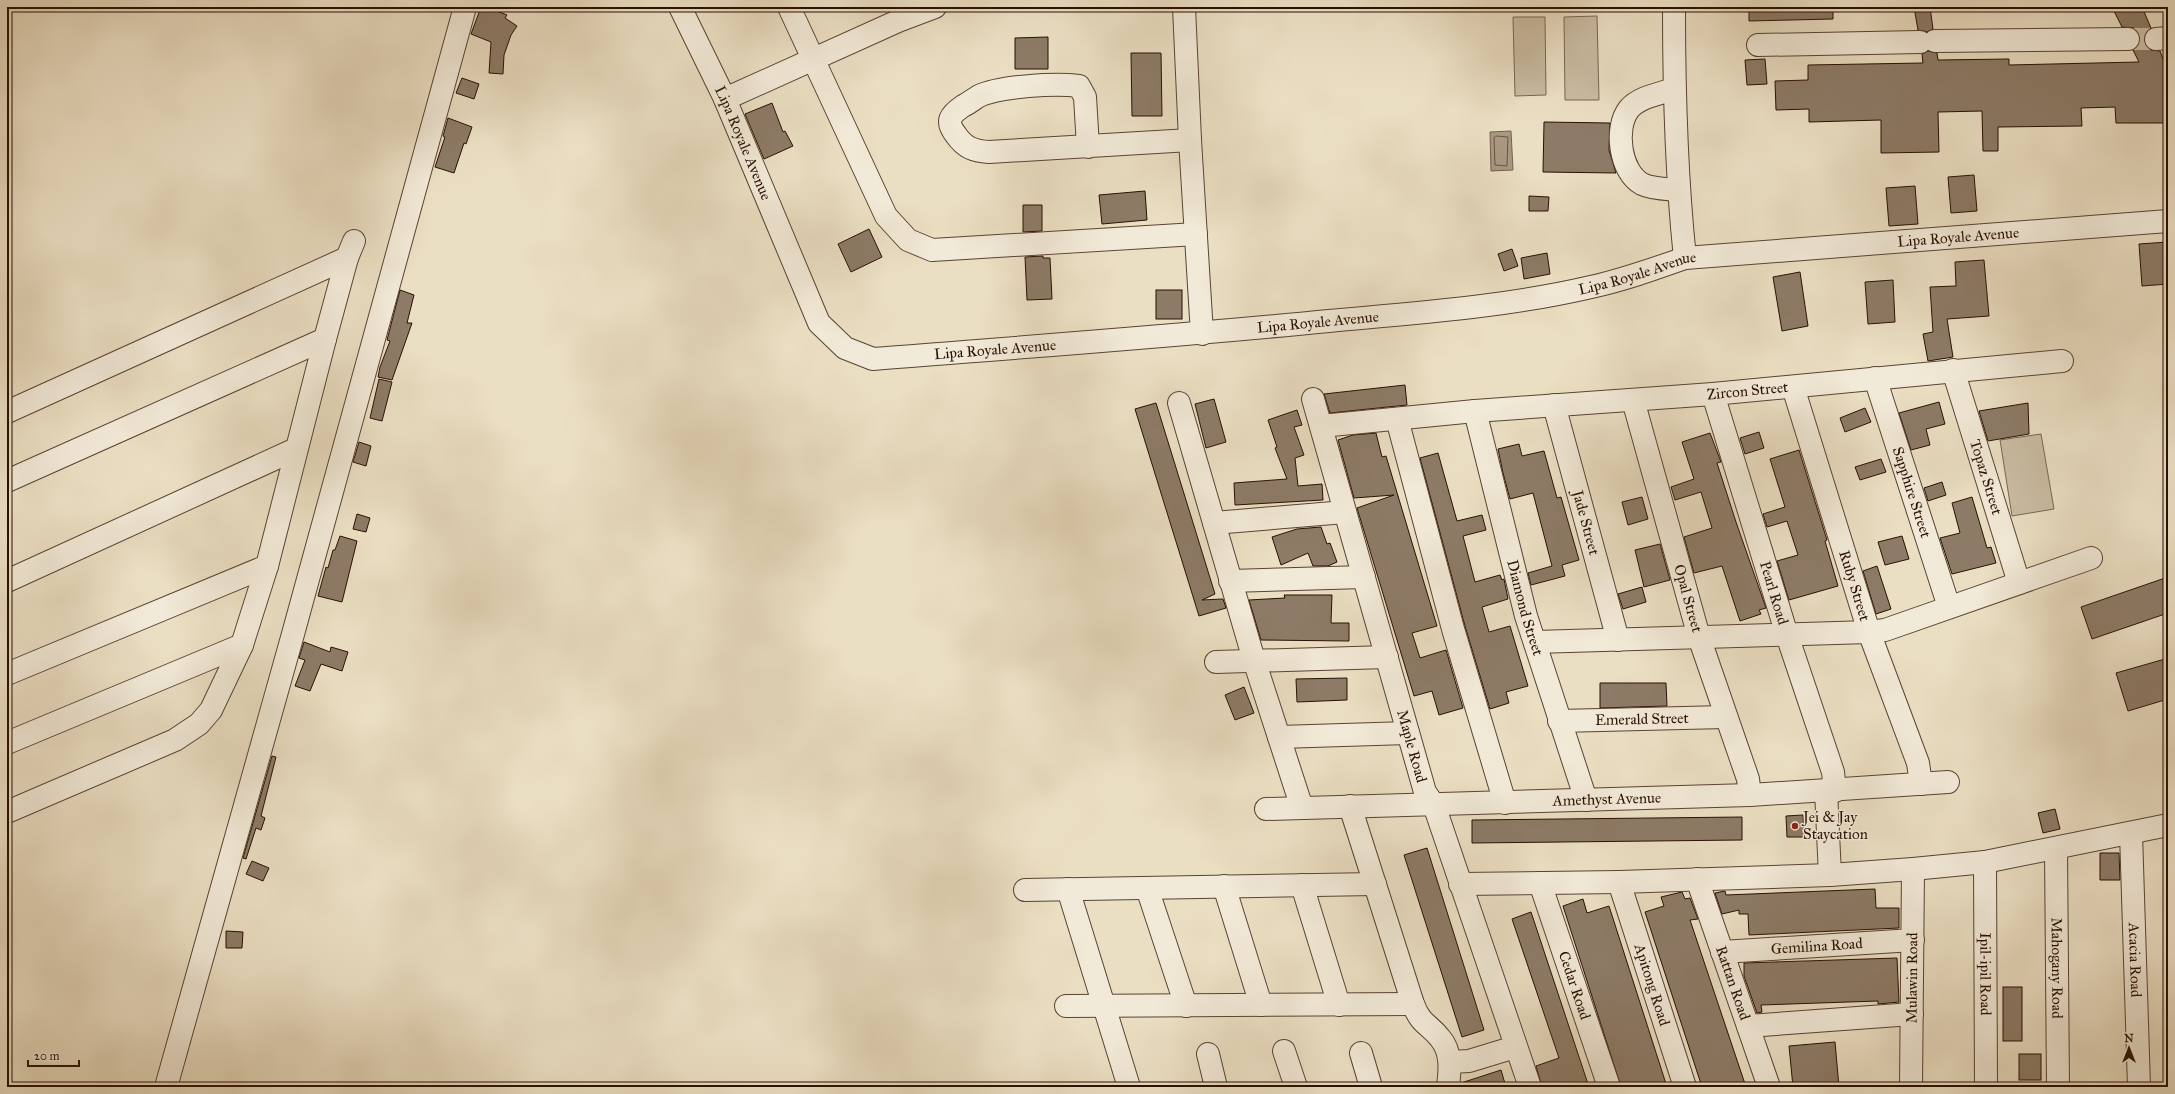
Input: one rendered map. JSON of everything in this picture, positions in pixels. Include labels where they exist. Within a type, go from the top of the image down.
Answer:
[{"type":"street","points":[[166,1087],[291,642],[465,7]]},
{"type":"street","name":"Lipa Royale Avenue","points":[[680,7],[725,99],[819,323],[845,348],[873,359],[1202,334],[1530,299],[1633,276],[1685,258],[2168,221]]},
{"type":"street","points":[[790,7],[813,60],[886,216],[908,240],[932,250],[1196,234]]},
{"type":"street","points":[[725,99],[813,60],[895,14],[935,7]]},
{"type":"street","points":[[1184,7],[1190,140],[1202,334]]},
{"type":"street","points":[[1674,7],[1674,89],[1678,190],[1685,258]]},
{"type":"street","points":[[1758,45],[1928,41],[2128,39]]},
{"type":"street","points":[[1088,147],[1085,97],[1079,86],[1064,84],[999,90],[980,96],[953,113],[950,120],[950,127],[962,145],[975,151],[1088,147],[1190,140]]},
{"type":"street","points":[[1674,89],[1644,99],[1630,109],[1622,126],[1621,146],[1628,171],[1641,184],[1678,190]]},
{"type":"street","points":[[7,412],[351,250],[325,339],[267,566],[242,645],[211,710],[199,724],[175,740],[7,812]]},
{"type":"street","points":[[7,481],[325,339]]},
{"type":"street","name":"Zircon Street","points":[[1321,426],[1475,411],[1793,387],[2062,360]]},
{"type":"street","name":"Topaz Street","points":[[1953,370],[2019,583]]},
{"type":"street","name":"Sapphire Street","points":[[1874,378],[1949,607]]},
{"type":"street","name":"Ruby Street","points":[[1793,387],[1869,632],[1918,763],[1921,784]]},
{"type":"street","name":"Pearl Road","points":[[1713,394],[1786,635],[1833,772],[1830,791],[1830,875]]},
{"type":"street","name":"Maple Road","points":[[1313,399],[1425,792],[1434,805],[1515,1047],[1530,1087]]},
{"type":"street","name":"Opal Street","points":[[1633,400],[1699,637],[1725,718],[1748,779],[1750,795]]},
{"type":"street","points":[[1179,403],[1230,581],[1302,808]]},
{"type":"street","name":"Jade Street","points":[[1554,405],[1618,640]]},
{"type":"street","name":"Diamond Street","points":[[1475,411],[1526,616],[1586,800]]},
{"type":"street","points":[[1397,419],[1453,629],[1505,803]]},
{"type":"street","points":[[7,581],[296,449]]},
{"type":"street","points":[[1214,523],[1345,512]]},
{"type":"street","points":[[1535,642],[1786,635],[1885,630],[2091,558]]},
{"type":"street","points":[[7,674],[267,566]]},
{"type":"street","points":[[1230,581],[1364,577]]},
{"type":"street","points":[[7,743],[242,645]]},
{"type":"street","points":[[1216,662],[1387,657]]},
{"type":"street","name":"Emerald Street","points":[[1559,721],[1725,718]]},
{"type":"street","points":[[1279,736],[1408,733]]},
{"type":"street","name":"Amethyst Avenue","points":[[1266,809],[1750,795],[1830,791],[1948,782]]},
{"type":"street","points":[[1350,806],[1418,1018],[1441,1039],[1450,1062],[1448,1087]]},
{"type":"street","points":[[1460,884],[1620,882],[1830,875],[1913,869],[1985,862],[2168,826]]},
{"type":"street","name":"Acacia Road","points":[[2131,833],[2139,1087]]},
{"type":"street","name":"Mahogany Road","points":[[2056,849],[2058,1087]]},
{"type":"street","name":"Ipil-ipil Road","points":[[1985,862],[1986,1087]]},
{"type":"street","name":"Mulawin Road","points":[[1912,1087],[1913,869]]},
{"type":"street","name":"Rattan Road","points":[[1697,879],[1769,1087]]},
{"type":"street","name":"Apitong Road","points":[[1620,882],[1685,1087]]},
{"type":"street","points":[[1025,890],[1375,884]]},
{"type":"street","name":"Cedar Road","points":[[1540,884],[1609,1087]]},
{"type":"street","points":[[1302,885],[1339,1005]]},
{"type":"street","points":[[1224,886],[1261,1005]]},
{"type":"street","points":[[1146,888],[1186,1006]]},
{"type":"street","points":[[1068,889],[1129,1087]]},
{"type":"street","name":"Gemilina Road","points":[[1722,952],[1912,940]]},
{"type":"street","points":[[1066,1006],[1413,1004]]},
{"type":"street","points":[[1748,1026],[1912,1014]]},
{"type":"street","points":[[1450,1062],[1469,1061],[1515,1047]]},
{"type":"street","points":[[1284,1051],[1296,1087]]},
{"type":"street","points":[[1361,1053],[1371,1087]]},
{"type":"street","points":[[1208,1054],[1216,1087]]},
{"type":"shaded area","points":[[1597,16],[1599,100],[1565,100],[1564,17]]},
{"type":"shaded area","points":[[1513,17],[1545,17],[1546,95],[1515,96]]},
{"type":"shaded area","points":[[2041,434],[2054,509],[2012,516],[2000,440]]},
{"type":"water","points":[[1511,131],[1513,170],[1491,171],[1490,132]]},
{"type":"building","points":[[481,7],[498,7],[497,11],[507,15],[505,18],[517,26],[511,35],[504,55],[503,74],[489,73],[491,42],[471,34]]},
{"type":"building","points":[[1749,7],[1833,7],[1833,19],[1749,21]]},
{"type":"building","points":[[1914,7],[1930,7],[1933,29],[1927,32],[1918,30]]},
{"type":"building","points":[[2112,7],[2142,7],[2151,28],[2145,34],[2146,46],[2151,50],[2160,51],[2164,62],[2168,62],[2168,123],[2116,123],[2115,107],[2081,108],[2082,126],[1998,127],[1998,151],[1983,151],[1982,111],[1938,112],[1939,152],[1881,153],[1881,120],[1809,122],[1809,109],[1776,110],[1775,81],[1808,80],[1808,65],[1923,63],[1922,54],[1928,51],[1937,53],[1938,60],[2009,59],[2009,65],[2139,62],[2133,50],[2139,45],[2139,33],[2134,28],[2122,27]]},
{"type":"building","points":[[1048,37],[1048,69],[1015,69],[1015,38]]},
{"type":"building","points":[[1131,53],[1161,53],[1162,116],[1132,116]]},
{"type":"building","points":[[1765,59],[1767,84],[1747,85],[1745,60]]},
{"type":"building","points":[[462,78],[479,84],[474,99],[456,93]]},
{"type":"building","points":[[772,103],[783,132],[785,131],[793,146],[764,159],[745,114]]},
{"type":"building","points":[[448,118],[472,127],[466,144],[464,143],[454,173],[435,167],[445,137],[443,136]]},
{"type":"building","points":[[1544,122],[1610,123],[1609,150],[1616,173],[1543,172]]},
{"type":"building","points":[[1974,175],[1977,211],[1951,213],[1948,177]]},
{"type":"building","points":[[1915,186],[1918,224],[1889,226],[1886,188]]},
{"type":"building","points":[[1145,191],[1147,220],[1102,224],[1099,195]]},
{"type":"building","points":[[1529,196],[1549,197],[1548,211],[1529,211]]},
{"type":"building","points":[[1023,205],[1042,205],[1042,231],[1023,232]]},
{"type":"building","points":[[869,229],[882,257],[851,272],[838,244]]},
{"type":"building","points":[[2168,242],[2168,284],[2142,286],[2139,244]]},
{"type":"building","points":[[1512,249],[1518,266],[1504,271],[1498,254]]},
{"type":"building","points":[[1547,253],[1550,274],[1524,279],[1521,258]]},
{"type":"building","points":[[1043,256],[1043,258],[1050,258],[1052,299],[1027,300],[1025,257]]},
{"type":"building","points":[[1984,260],[1989,316],[1947,319],[1953,357],[1928,361],[1923,334],[1933,332],[1930,287],[1956,286],[1955,262]]},
{"type":"building","points":[[1800,272],[1808,326],[1782,331],[1773,277]]},
{"type":"building","points":[[1893,280],[1895,322],[1868,324],[1865,282]]},
{"type":"building","points":[[400,290],[414,295],[407,323],[412,323],[392,380],[378,377],[380,367],[390,341],[387,340]]},
{"type":"building","points":[[1156,290],[1182,290],[1182,319],[1156,319]]},
{"type":"building","points":[[379,379],[392,382],[382,421],[370,418]]},
{"type":"building","points":[[1405,385],[1407,405],[1330,413],[1324,394]]},
{"type":"building","points":[[1214,399],[1226,442],[1206,448],[1195,404]]},
{"type":"building","points":[[1939,402],[1945,424],[1926,429],[1930,445],[1911,450],[1899,413]]},
{"type":"building","points":[[1156,403],[1215,594],[1202,600],[1223,599],[1226,608],[1199,616],[1135,409]]},
{"type":"building","points":[[2028,403],[2029,434],[1988,441],[1979,411]]},
{"type":"building","points":[[1865,408],[1871,422],[1845,432],[1840,418]]},
{"type":"building","points":[[1297,410],[1302,425],[1294,427],[1304,455],[1295,458],[1298,486],[1322,484],[1323,500],[1235,505],[1234,483],[1287,479],[1275,448],[1277,447],[1268,420]]},
{"type":"building","points":[[1759,432],[1764,448],[1745,454],[1740,438]]},
{"type":"building","points":[[1376,433],[1382,457],[1386,456],[1437,626],[1412,633],[1420,658],[1446,650],[1463,708],[1439,715],[1432,691],[1414,696],[1357,508],[1394,495],[1354,498],[1338,440],[1353,435]]},
{"type":"building","points":[[1710,433],[1721,462],[1717,463],[1766,608],[1759,610],[1761,614],[1740,621],[1722,566],[1694,573],[1684,537],[1712,528],[1701,492],[1675,500],[1671,487],[1694,479],[1682,442]]},
{"type":"building","points":[[359,442],[371,446],[366,466],[353,462]]},
{"type":"building","points":[[1519,444],[1522,456],[1544,451],[1557,498],[1561,497],[1579,560],[1562,565],[1565,576],[1531,585],[1528,573],[1552,566],[1533,493],[1510,499],[1498,449]]},
{"type":"building","points":[[1799,450],[1827,540],[1825,541],[1838,586],[1789,600],[1777,561],[1798,555],[1787,521],[1767,527],[1763,514],[1785,507],[1770,459]]},
{"type":"building","points":[[1438,453],[1457,521],[1482,515],[1486,530],[1463,536],[1475,582],[1500,575],[1502,580],[1504,579],[1508,599],[1482,607],[1489,632],[1510,626],[1528,686],[1506,692],[1509,703],[1490,709],[1465,626],[1420,458]]},
{"type":"building","points":[[1881,459],[1886,472],[1860,480],[1855,467]]},
{"type":"building","points":[[1942,482],[1946,495],[1928,501],[1924,488]]},
{"type":"building","points":[[1642,497],[1648,519],[1628,525],[1622,502]]},
{"type":"building","points":[[1972,497],[1987,548],[1991,547],[1996,563],[1952,574],[1940,538],[1960,533],[1952,503]]},
{"type":"building","points":[[357,514],[370,518],[366,532],[353,529]]},
{"type":"building","points":[[1321,527],[1327,544],[1330,543],[1337,562],[1328,566],[1313,566],[1308,553],[1281,565],[1272,537],[1297,529]]},
{"type":"building","points":[[340,536],[357,541],[342,602],[318,596],[326,567],[328,568],[333,550],[335,550]]},
{"type":"building","points":[[1902,536],[1909,559],[1885,565],[1878,542]]},
{"type":"building","points":[[1660,544],[1670,580],[1644,587],[1635,550]]},
{"type":"building","points":[[1877,566],[1891,609],[1876,614],[1863,571]]},
{"type":"building","points":[[2168,577],[2168,613],[2092,639],[2081,607]]},
{"type":"building","points":[[1642,587],[1646,602],[1623,609],[1618,594]]},
{"type":"building","points":[[1284,595],[1332,595],[1331,623],[1349,623],[1349,641],[1261,640],[1249,600],[1285,598]]},
{"type":"building","points":[[304,642],[330,652],[331,647],[348,652],[342,671],[321,664],[310,691],[295,686],[305,660],[299,658]]},
{"type":"building","points":[[2165,659],[2168,669],[2168,699],[2128,711],[2116,673]]},
{"type":"building","points":[[1347,678],[1347,700],[1297,702],[1296,679]]},
{"type":"building","points":[[1600,683],[1666,683],[1667,706],[1600,708]]},
{"type":"building","points":[[1244,687],[1254,713],[1235,720],[1225,695]]},
{"type":"building","points":[[272,756],[276,757],[261,816],[265,818],[261,830],[256,828],[246,859],[243,858]]},
{"type":"building","points":[[2055,809],[2060,829],[2043,833],[2038,813]]},
{"type":"building","name":"Jei & Jay Staycation","points":[[1803,815],[1804,837],[1787,837],[1786,816]]},
{"type":"building","points":[[1742,817],[1742,840],[1472,843],[1472,820]]},
{"type":"building","points":[[1427,848],[1484,1030],[1462,1037],[1404,855]]},
{"type":"building","points":[[2100,853],[2119,853],[2120,880],[2100,880]]},
{"type":"building","points":[[252,861],[269,868],[263,881],[246,874]]},
{"type":"building","points":[[1875,889],[1876,908],[1899,908],[1899,928],[1749,935],[1748,914],[1739,914],[1739,910],[1722,914],[1715,893],[1725,891],[1726,895]]},
{"type":"building","points":[[1682,892],[1685,899],[1690,898],[1698,919],[1690,920],[1746,1087],[1702,1087],[1645,912],[1664,906],[1661,897]]},
{"type":"building","points":[[1583,899],[1587,913],[1609,906],[1667,1087],[1621,1087],[1563,906]]},
{"type":"building","points":[[1531,912],[1589,1087],[1542,1087],[1536,1066],[1559,1058],[1512,919]]},
{"type":"building","points":[[226,931],[243,932],[242,948],[226,948]]},
{"type":"building","points":[[1897,958],[1899,1002],[1878,1004],[1878,1001],[1761,1005],[1762,1012],[1757,1013],[1744,976],[1744,963]]},
{"type":"building","points":[[2003,987],[2022,987],[2022,1041],[2003,1041]]},
{"type":"building","points":[[1835,1042],[1839,1087],[1793,1087],[1789,1046]]},
{"type":"building","points":[[2019,1054],[2041,1054],[2041,1080],[2019,1080]]},
{"type":"building","points":[[1501,1070],[1506,1087],[1461,1087],[1461,1083]]},
{"type":"tunnel","points":[[2128,39],[2156,39]]},
{"type":"place","name":"Jei & Jay Staycation","points":[[1795,826]]}]
